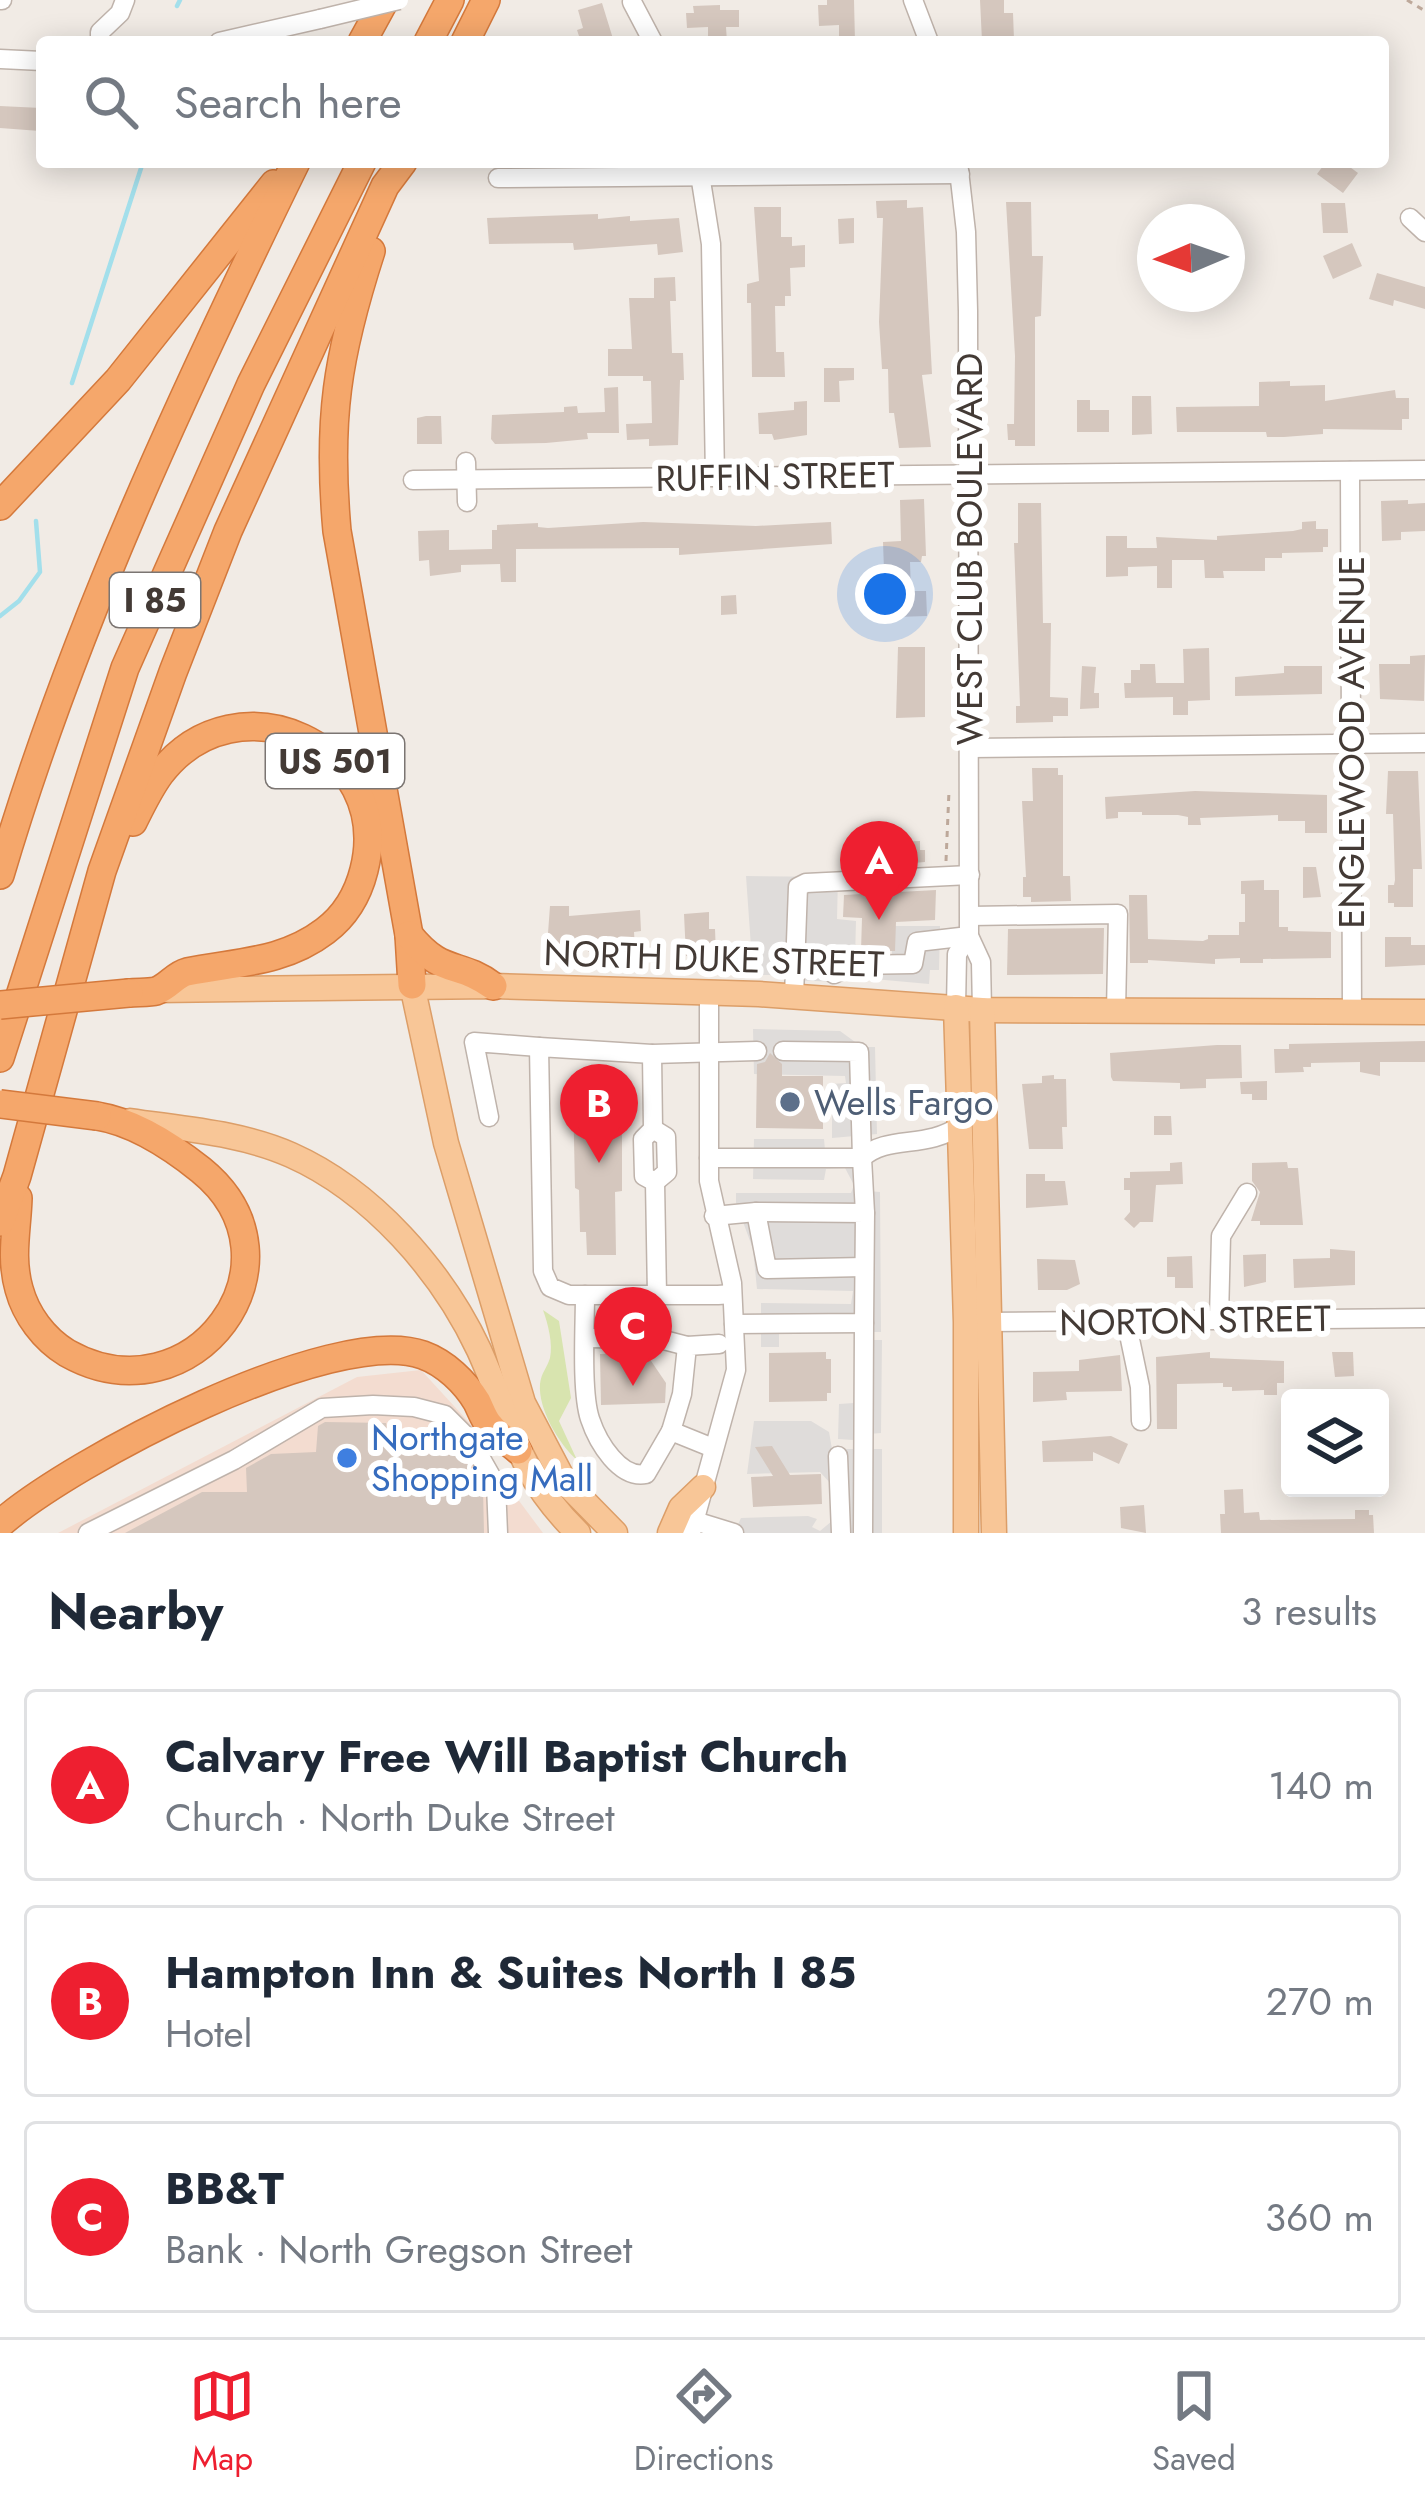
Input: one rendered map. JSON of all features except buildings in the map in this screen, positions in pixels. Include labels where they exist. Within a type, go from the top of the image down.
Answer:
[{"type":"highway","points":[[365,36],[385,0]]},
{"type":"highway","points":[[431,36],[451,0]]},
{"type":"highway","points":[[468,36],[486,0]]},
{"type":"highway","points":[[0,506],[118,380],[289,168]]},
{"type":"highway","name":"I 85","points":[[0,875],[94,602],[291,168]]},
{"type":"highway","name":"I 85","points":[[0,1058],[124,668],[251,384],[359,168]]},
{"type":"highway","points":[[87,931],[116,827],[228,530],[385,186],[399,168]]},
{"type":"highway","points":[[400,168],[353,307],[339,364],[333,403],[333,483],[341,553],[409,935],[412,985]]},
{"type":"highway","name":"US 501","points":[[0,1222],[87,931],[148,792],[181,752],[226,730],[258,726],[291,732],[329,754],[364,809],[367,857],[350,903],[325,931],[301,946],[240,966],[182,973],[143,992]]},
{"type":"highway","points":[[409,935],[440,965],[477,974],[493,986]]},
{"type":"highway","name":"NORTH DUKE STREET","points":[[0,1004],[143,992]]},
{"type":"highway","points":[[0,1104],[111,1118],[215,1182],[239,1220],[246,1259],[237,1299],[220,1328],[191,1354],[148,1371],[99,1367],[56,1346],[29,1315],[18,1286],[13,1250],[16,1176]]},
{"type":"highway","points":[[0,1524],[76,1468],[143,1433],[309,1364],[361,1351],[403,1350],[438,1362],[462,1383],[488,1425],[518,1450]]},
{"type":"main road","name":"NORTH DUKE STREET","points":[[143,992],[412,985],[709,993],[794,984],[969,1009],[1425,1012]]},
{"type":"main road","points":[[412,985],[441,1124],[523,1403],[564,1481],[615,1533]]},
{"type":"main road","name":"WEST CLUB BOULEVARD","points":[[969,1009],[961,1125],[994,1533]]},
{"type":"main road","name":"WEST CLUB BOULEVARD","points":[[966,1533],[977,1322],[969,1009]]},
{"type":"main road","points":[[111,1118],[233,1138],[292,1155],[386,1222],[444,1288],[479,1351],[518,1450],[544,1497],[578,1533]]},
{"type":"main road","points":[[670,1533],[681,1508],[704,1487]]},
{"type":"street","points":[[100,36],[125,0]]},
{"type":"street","points":[[245,36],[399,0]]},
{"type":"street","points":[[913,0],[927,36]]},
{"type":"street","points":[[632,2],[650,36]]},
{"type":"street","points":[[0,58],[36,61]]},
{"type":"street","points":[[498,178],[700,170],[959,168]]},
{"type":"street","name":"WEST CLUB BOULEVARD","points":[[959,168],[966,232],[970,926],[981,962],[969,1009]]},
{"type":"street","points":[[700,170],[711,244],[716,477]]},
{"type":"street","name":"RUFFIN STREET","points":[[412,480],[466,471],[716,477],[1425,470]]},
{"type":"street","points":[[466,471],[467,502]]},
{"type":"street","name":"ENGLEWOOD AVENUE","points":[[1350,471],[1352,1014]]},
{"type":"street","points":[[970,748],[1425,743]]},
{"type":"street","points":[[794,984],[798,887],[970,875]]},
{"type":"street","points":[[833,986],[853,965],[913,964],[917,942],[970,926],[1118,914],[1116,1011]]},
{"type":"street","points":[[709,993],[709,1158],[715,1216],[732,1294],[733,1390],[693,1527],[734,1533]]},
{"type":"street","points":[[489,1117],[474,1042],[652,1054],[757,1051]]},
{"type":"street","points":[[539,1047],[543,1271],[550,1287],[568,1295],[732,1294]]},
{"type":"street","points":[[783,1051],[859,1052],[866,1214],[863,1533]]},
{"type":"street","points":[[652,1054],[653,1129],[644,1139],[643,1161],[644,1176],[655,1182],[657,1295]]},
{"type":"street","points":[[709,1158],[862,1158],[875,1145],[922,1143],[944,1137],[961,1125]]},
{"type":"street","points":[[1220,1318],[1221,1236],[1246,1193]]},
{"type":"street","points":[[755,1212],[766,1269],[864,1267]]},
{"type":"street","points":[[715,1216],[866,1214]]},
{"type":"street","points":[[585,1295],[590,1420],[620,1468],[635,1476],[655,1465],[671,1430],[682,1394],[687,1346]]},
{"type":"street","name":"NORTON STREET","points":[[977,1322],[1425,1318]]},
{"type":"street","points":[[1126,1320],[1141,1387],[1141,1421]]},
{"type":"street","points":[[734,1324],[864,1323]]},
{"type":"street","points":[[586,1338],[719,1344]]},
{"type":"street","points":[[88,1533],[234,1460],[322,1408],[373,1405],[414,1407],[445,1415],[458,1428],[491,1470],[498,1533]]},
{"type":"street","points":[[671,1430],[713,1448]]},
{"type":"street","points":[[838,1456],[841,1533]]},
{"type":"path","points":[[1406,0],[1425,11]]},
{"type":"path","points":[[945,877],[950,791]]},
{"type":"shaded area","points":[[746,876],[838,877],[837,919],[856,921],[855,958],[892,960],[892,926],[940,926],[939,970],[930,970],[929,984],[753,975]]},
{"type":"shaded area","points":[[753,1029],[840,1031],[862,1047],[875,1047],[877,1134],[832,1138],[832,1084],[846,1083],[845,1076],[754,1074]]},
{"type":"shaded area","points":[[754,1139],[824,1139],[825,1150],[868,1159],[868,1191],[880,1192],[881,1332],[869,1332],[869,1340],[882,1340],[881,1433],[869,1434],[868,1441],[838,1439],[839,1404],[854,1403],[854,1333],[779,1333],[779,1347],[761,1347],[761,1303],[851,1304],[853,1291],[757,1289],[753,1249],[736,1203],[736,1193],[851,1193],[854,1185],[845,1168],[826,1169],[824,1180],[753,1179]]},
{"type":"shaded area","name":"Northgate Shopping Mall","points":[[421,1370],[476,1430],[508,1486],[543,1533],[58,1533],[357,1377]]},
{"type":"shaded area","points":[[754,1421],[811,1421],[829,1432],[832,1449],[882,1449],[882,1533],[734,1533],[741,1518],[808,1516],[817,1519],[812,1527],[820,1531],[832,1521],[831,1484],[820,1472],[747,1474]]},
{"type":"green space","points":[[543,1310],[559,1321],[571,1398],[559,1421],[577,1460],[557,1436],[542,1404],[540,1384],[551,1346]]},
{"type":"waterway","points":[[177,6],[180,0]]},
{"type":"waterway","points":[[72,383],[141,168]]},
{"type":"waterway","points":[[0,616],[19,601],[40,572],[36,521]]},
{"type":"place","name":"Calvary Free Will Baptist Church","points":[[879,920]]},
{"type":"place","name":"Wells Fargo","points":[[790,1102]]},
{"type":"place","name":"Hampton Inn & Suites North I 85","points":[[599,1163]]},
{"type":"place","name":"BB&T","points":[[633,1386]]},
{"type":"place","name":"Northgate Shopping Mall","points":[[347,1458]]}]
